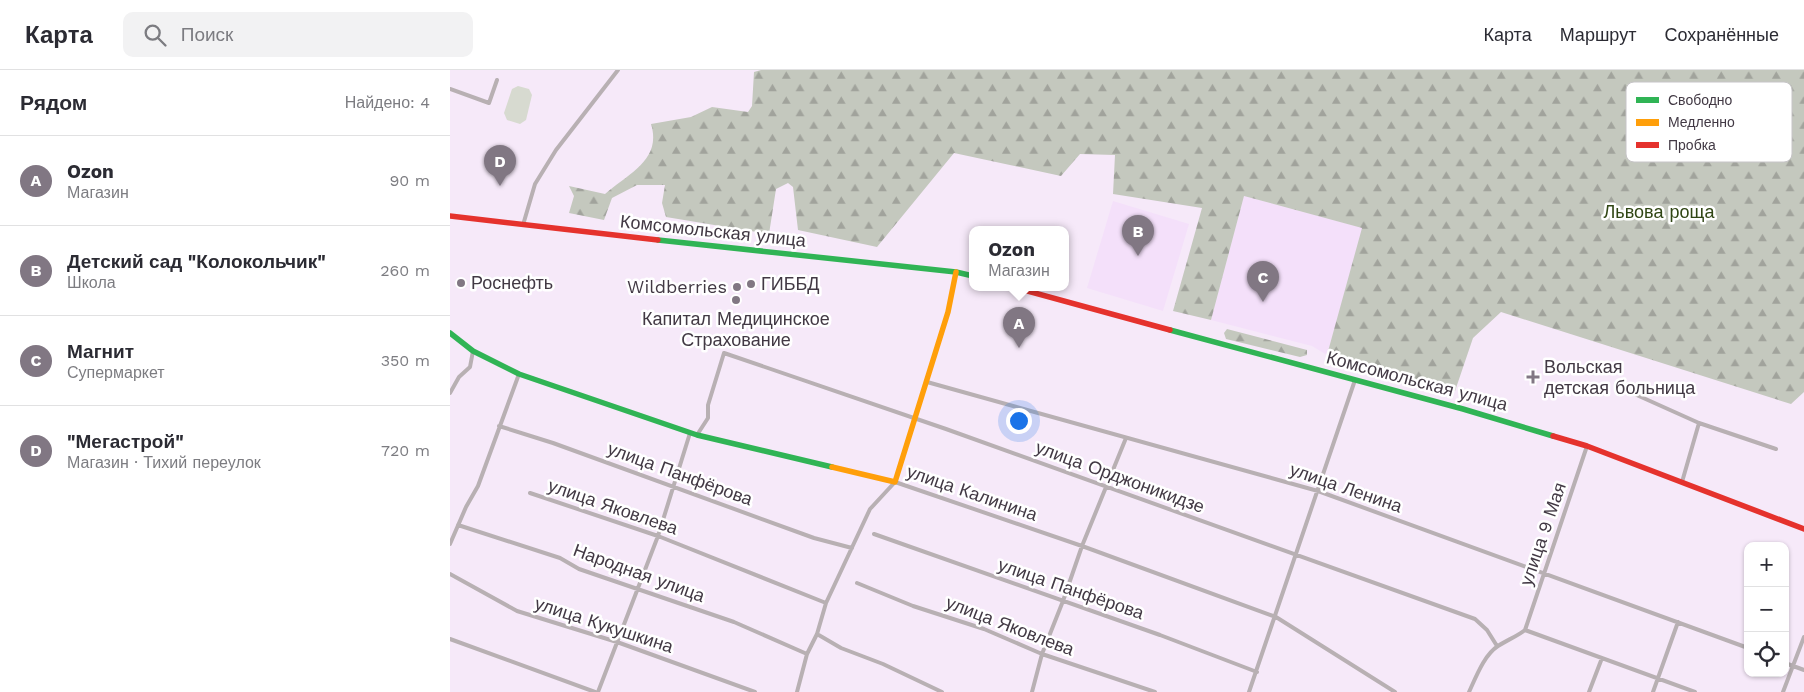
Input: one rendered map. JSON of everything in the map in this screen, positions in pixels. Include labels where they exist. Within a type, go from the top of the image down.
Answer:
[{"type":"main road","name":"Комсомольская улица","points":[[450,216],[956,272],[969,275]]},
{"type":"main road","points":[[894,482],[948,312],[956,272]]},
{"type":"main road","name":"Комсомольская улица","points":[[1028,291],[1356,380],[1587,446],[1804,529]]},
{"type":"main road","name":"улица Калинина","points":[[450,333],[473,351],[519,374],[697,436],[894,482]]},
{"type":"street","points":[[522,225],[535,184],[552,156],[618,70]]},
{"type":"street","points":[[450,90],[490,103],[497,80]]},
{"type":"street","points":[[450,393],[459,377],[470,367],[473,351]]},
{"type":"street","name":"улица Орджоникидзе","points":[[697,436],[708,418],[708,405],[724,353],[946,429],[1476,619],[1487,630],[1497,646]]},
{"type":"street","points":[[450,544],[478,486],[519,374]]},
{"type":"street","points":[[1249,692],[1276,617],[1294,555],[1356,380]]},
{"type":"street","name":"улица Ленина","points":[[926,382],[1318,490],[1744,647]]},
{"type":"street","points":[[1630,392],[1699,423],[1776,449]]},
{"type":"street","points":[[1682,482],[1699,423]]},
{"type":"street","name":"улица Панфёрова","points":[[500,426],[814,538],[852,548]]},
{"type":"street","points":[[450,640],[597,692],[636,588],[658,536],[690,432]]},
{"type":"street","points":[[1032,692],[1042,654],[1064,601],[1082,546],[1126,438]]},
{"type":"street","name":"улица 9 Мая","points":[[1525,630],[1587,446]]},
{"type":"street","points":[[797,692],[807,654],[817,634],[826,603],[870,509],[894,482]]},
{"type":"street","name":"улица Калинина","points":[[894,482],[1082,546],[1276,617],[1395,692]]},
{"type":"street","name":"улица Яковлева","points":[[530,493],[658,536],[826,603]]},
{"type":"street","name":"Народная улица","points":[[458,525],[560,558],[579,569],[734,622],[807,654]]},
{"type":"street","name":"улица Панфёрова","points":[[874,534],[1160,635],[1257,672]]},
{"type":"street","name":"улица Кукушкина","points":[[450,574],[517,611],[617,642],[755,692]]},
{"type":"street","name":"улица Яковлева","points":[[857,583],[913,606],[984,628],[1042,654],[1155,692]]},
{"type":"street","points":[[1653,692],[1678,622]]},
{"type":"street","points":[[1469,692],[1481,666],[1497,646],[1512,640],[1525,630],[1695,692]]},
{"type":"street","points":[[817,634],[841,648],[883,664],[942,692]]},
{"type":"street","points":[[1783,692],[1804,637]]},
{"type":"street","points":[[1590,692],[1602,658]]},
{"type":"street","points":[[1789,664],[1804,670]]},
{"type":"shaded area","points":[[518,86],[529,89],[532,95],[526,120],[520,124],[507,120],[504,113],[512,89]]},
{"type":"shaded area","points":[[1244,196],[1363,228],[1327,355],[1312,346],[1211,320]]},
{"type":"shaded area","points":[[1113,201],[1189,224],[1163,311],[1087,288]]},
{"type":"green space","name":"Львова роща","points":[[761,70],[1804,70],[1804,392],[1791,404],[1501,312],[1473,338],[1455,391],[1327,355],[1362,228],[1244,196],[1211,320],[1173,311],[1202,208],[1113,194],[1115,155],[1080,154],[1061,176],[954,153],[877,247],[798,230],[793,187],[788,183],[776,189],[769,234],[666,217],[662,203],[665,185],[637,185],[612,198],[604,220],[569,213],[574,196],[569,186],[605,194],[641,165],[652,147],[651,124],[691,117],[712,107],[748,112],[752,106],[754,72]]},
{"type":"green space","points":[[1227,329],[1307,350],[1307,355],[1300,357],[1226,339],[1224,333]]},
{"type":"traffic: fast","points":[[658,240],[956,272],[969,275]]},
{"type":"traffic: fast","points":[[1170,330],[1463,409],[1553,436]]},
{"type":"traffic: fast","points":[[450,333],[473,351],[519,374],[697,435],[832,467]]},
{"type":"traffic: slow","points":[[832,467],[895,482],[948,312],[956,272]]},
{"type":"traffic: jam","points":[[450,216],[658,240]]},
{"type":"traffic: jam","points":[[1028,291],[1170,330]]},
{"type":"traffic: jam","points":[[1553,436],[1587,446],[1804,529]]},
{"type":"place","name":"\"Мегастрой\"","points":[[500,186]]},
{"type":"place","name":"Детский сад \"Колокольчик\"","points":[[1138,256]]},
{"type":"place","name":"Роснефть","points":[[461,283]]},
{"type":"place","name":"ГИББД","points":[[751,284]]},
{"type":"place","name":"Wildberries","points":[[737,287]]},
{"type":"place","name":"Капитал Медицинское Страхование","points":[[736,300]]},
{"type":"place","name":"Магнит","points":[[1263,302]]},
{"type":"place","name":"Ozon","points":[[1019,348]]},
{"type":"place","name":"Вольская детская больница","points":[[1533,377]]}]
